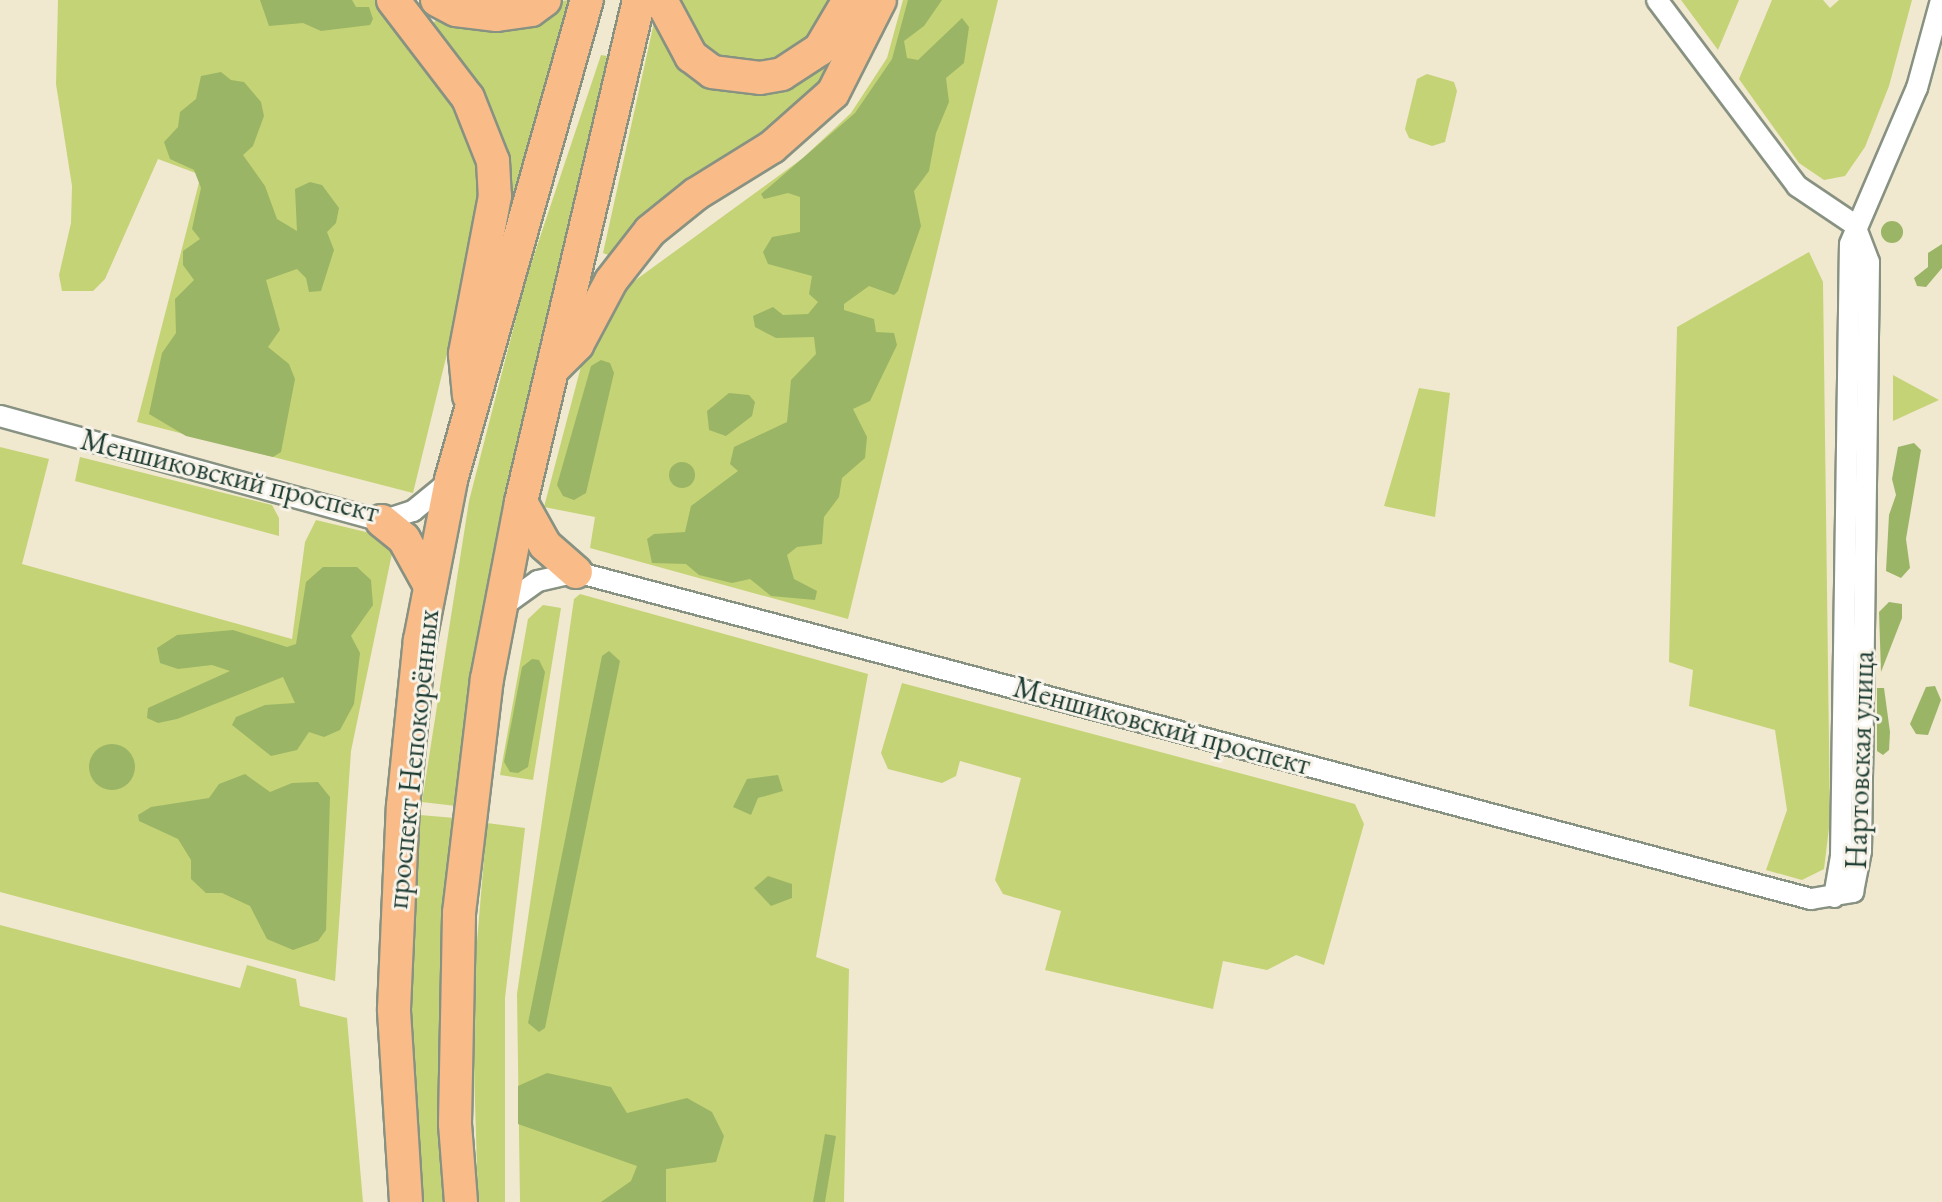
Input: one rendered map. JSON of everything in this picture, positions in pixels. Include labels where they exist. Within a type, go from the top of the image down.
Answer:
[{"type":"main road","points":[[393,0],[468,98],[493,161],[495,196],[465,354],[471,415]]},
{"type":"main road","points":[[437,0],[456,10],[497,15],[531,10],[545,0]]},
{"type":"main road","name":"проспект Непокорённых","points":[[406,1202],[394,1009],[408,747],[430,586],[451,480],[587,0]]},
{"type":"main road","name":"проспект Непокорённых","points":[[461,1202],[455,1124],[459,913],[499,609],[551,370],[639,0]]},
{"type":"main road","points":[[661,0],[691,56],[712,72],[760,78],[782,74],[820,49],[849,0]]},
{"type":"main road","points":[[551,370],[577,345],[611,281],[650,231],[696,194],[772,147],[833,93],[880,0]]},
{"type":"main road","points":[[521,502],[545,545],[576,572]]},
{"type":"main road","points":[[382,521],[404,539],[430,586]]},
{"type":"street","points":[[1657,0],[1797,186],[1855,225]]},
{"type":"street","name":"Нартовская улица","points":[[1834,897],[1841,856],[1850,260],[1855,225],[1917,88],[1941,0]]},
{"type":"street","name":"Меншиковский проспект","points":[[0,416],[382,521],[413,511],[451,480]]},
{"type":"street","name":"Меншиковский проспект","points":[[499,609],[538,581],[576,572],[1811,899],[1834,897]]},
{"type":"green space","points":[[58,0],[379,0],[417,50],[472,131],[485,198],[413,493],[137,422],[201,175],[158,159],[105,279],[93,291],[62,291],[59,275],[71,223],[72,186],[56,84]]},
{"type":"green space","points":[[260,0],[352,0],[356,7],[369,7],[373,19],[370,25],[321,31],[303,23],[269,26]]},
{"type":"green space","points":[[570,0],[510,208],[505,157],[491,110],[467,69],[432,25],[439,16]]},
{"type":"green space","points":[[676,0],[836,0],[808,44],[768,66],[725,63],[706,52]]},
{"type":"green space","points":[[903,0],[998,0],[848,619],[590,548],[595,517],[544,507],[589,336],[626,287],[803,158],[851,113],[887,58]]},
{"type":"green space","points":[[908,0],[942,0],[924,26],[904,41],[907,58],[918,60],[962,18],[969,27],[964,63],[946,78],[949,102],[936,133],[929,171],[914,191],[921,226],[898,291],[894,295],[869,286],[844,304],[844,310],[874,319],[876,332],[894,333],[897,345],[870,401],[853,409],[867,437],[865,458],[842,478],[839,497],[824,517],[822,544],[797,547],[787,555],[794,579],[817,591],[815,600],[771,596],[750,579],[732,583],[699,575],[686,564],[652,563],[647,539],[654,534],[685,532],[691,506],[738,471],[730,464],[734,447],[787,422],[791,380],[816,354],[814,337],[776,338],[755,327],[753,316],[773,307],[783,315],[808,314],[818,302],[809,294],[812,276],[768,264],[763,252],[772,237],[800,232],[800,197],[788,193],[764,199],[761,194],[855,113],[892,59]]},
{"type":"green space","points":[[1681,0],[1739,0],[1718,50]]},
{"type":"green space","points":[[1772,0],[1823,0],[1830,8],[1839,0],[1912,0],[1889,86],[1865,147],[1845,176],[1824,180],[1799,163],[1739,79]]},
{"type":"green space","points":[[655,18],[676,62],[687,72],[732,90],[763,92],[830,55],[840,60],[819,91],[647,213],[611,256],[603,253]]},
{"type":"green space","points":[[601,55],[607,56],[456,806],[422,802],[469,501],[526,279]]},
{"type":"green space","points":[[221,72],[231,80],[244,82],[261,102],[264,116],[253,146],[243,155],[265,186],[277,219],[297,231],[295,189],[310,182],[322,185],[339,208],[336,223],[327,232],[334,250],[321,291],[309,292],[306,278],[297,269],[266,280],[280,330],[268,347],[289,364],[295,379],[281,452],[273,457],[186,436],[149,414],[162,353],[176,333],[175,299],[194,280],[183,265],[183,251],[200,239],[192,229],[201,188],[194,170],[170,159],[164,142],[178,127],[180,112],[196,99],[201,76]]},
{"type":"green space","points":[[1427,74],[1454,82],[1457,91],[1445,142],[1432,146],[1409,138],[1405,129],[1417,79]]},
{"type":"green space","points":[[1892,221],[1903,232],[1892,243],[1881,232]]},
{"type":"green space","points":[[1942,244],[1942,268],[1926,287],[1917,286],[1914,278],[1928,267],[1928,253]]},
{"type":"green space","points":[[1809,252],[1823,282],[1830,820],[1824,869],[1802,880],[1766,870],[1787,810],[1775,730],[1689,706],[1693,670],[1669,662],[1677,327]]},
{"type":"green space","points":[[601,360],[610,363],[614,373],[586,493],[574,500],[563,496],[557,485],[591,366]]},
{"type":"green space","points":[[1893,375],[1939,400],[1893,421]]},
{"type":"green space","points":[[1419,388],[1450,393],[1435,517],[1384,506]]},
{"type":"green space","points":[[729,393],[749,395],[755,402],[752,416],[726,436],[709,430],[707,411]]},
{"type":"green space","points":[[1914,443],[1921,450],[1906,539],[1910,568],[1901,578],[1886,571],[1889,515],[1896,495],[1892,479],[1898,447]]},
{"type":"green space","points":[[0,447],[49,459],[22,564],[292,639],[305,542],[316,520],[395,539],[351,751],[335,981],[0,892]]},
{"type":"green space","points":[[80,457],[272,505],[279,518],[279,536],[75,481]]},
{"type":"green space","points":[[682,462],[691,466],[695,475],[691,484],[682,488],[673,484],[669,475],[673,466]]},
{"type":"green space","points":[[323,567],[357,567],[371,580],[373,605],[351,636],[360,653],[354,704],[340,730],[324,737],[309,732],[297,750],[271,756],[232,725],[236,717],[265,705],[295,703],[283,677],[177,719],[158,723],[147,718],[148,708],[230,671],[212,665],[178,669],[160,663],[157,648],[177,635],[233,630],[287,647],[296,644],[306,582]]},
{"type":"green space","points":[[580,594],[868,674],[816,957],[849,969],[844,1202],[520,1202],[517,994],[574,599]]},
{"type":"green space","points":[[1889,602],[1902,604],[1902,618],[1881,672],[1879,612]]},
{"type":"green space","points":[[543,605],[561,608],[533,780],[500,775],[528,619]]},
{"type":"green space","points":[[609,651],[620,661],[545,1028],[539,1032],[528,1023],[602,656]]},
{"type":"green space","points":[[532,659],[539,660],[545,672],[528,767],[518,773],[510,772],[504,762],[522,667]]},
{"type":"green space","points":[[902,683],[1355,804],[1364,824],[1324,965],[1296,955],[1267,970],[1223,961],[1213,1009],[1045,970],[1061,911],[1003,894],[995,880],[1021,778],[960,761],[956,776],[942,783],[888,769],[881,753]]},
{"type":"green space","points":[[1935,686],[1941,700],[1928,735],[1916,734],[1910,724],[1926,687]]},
{"type":"green space","points":[[1877,688],[1884,688],[1890,732],[1889,750],[1883,755],[1877,751]]},
{"type":"green space","points":[[112,744],[128,751],[135,767],[128,783],[112,790],[96,783],[89,767],[96,751]]},
{"type":"green space","points":[[245,774],[270,792],[292,783],[318,782],[330,797],[326,930],[318,941],[293,950],[267,939],[250,906],[222,893],[206,893],[191,879],[191,860],[178,839],[139,821],[138,815],[151,807],[209,798],[219,784]]},
{"type":"green space","points":[[778,775],[783,791],[758,798],[751,815],[733,807],[747,779]]},
{"type":"green space","points":[[420,815],[455,818],[440,1028],[448,1202],[421,1202],[410,1031]]},
{"type":"green space","points":[[487,823],[525,828],[505,998],[505,1202],[478,1202],[472,1001]]},
{"type":"green space","points":[[768,876],[792,884],[792,898],[771,906],[754,888]]},
{"type":"green space","points":[[0,925],[240,988],[247,965],[296,979],[300,1006],[347,1018],[363,1202],[0,1202]]},
{"type":"green space","points":[[547,1073],[611,1087],[627,1113],[687,1098],[712,1112],[724,1136],[716,1162],[666,1169],[666,1202],[601,1202],[631,1181],[637,1166],[518,1124],[518,1086]]},
{"type":"green space","points":[[825,1134],[836,1136],[825,1202],[813,1202]]}]
